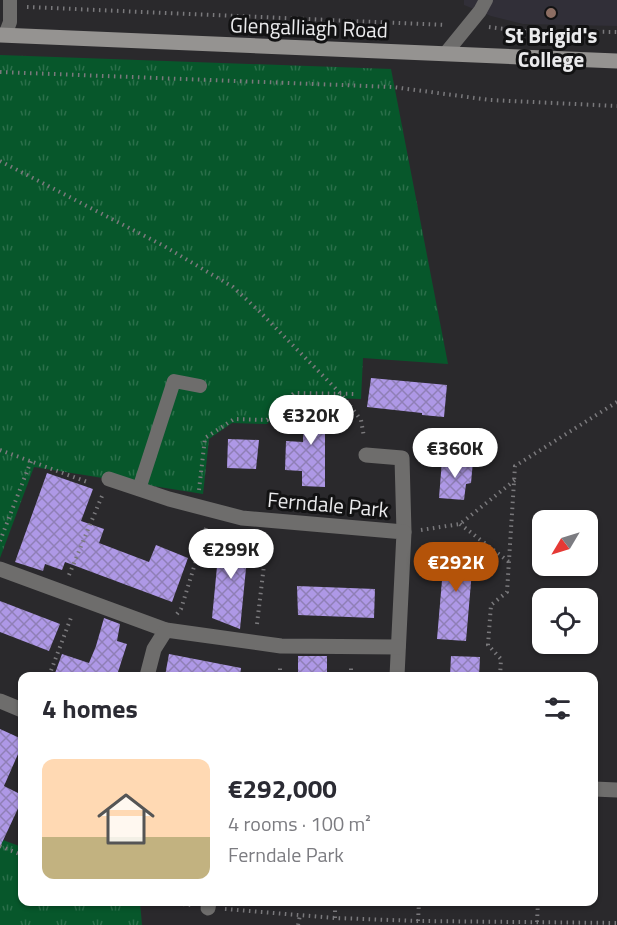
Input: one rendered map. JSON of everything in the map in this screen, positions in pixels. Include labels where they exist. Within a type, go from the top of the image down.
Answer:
[{"type":"main road","name":"Glengalliagh Road","points":[[3,35],[617,61]]},
{"type":"street","points":[[366,455],[402,458],[404,532]]},
{"type":"street","name":"Ferndale Park","points":[[107,483],[139,489],[242,518],[404,532],[398,672]]},
{"type":"street","points":[[0,569],[166,630],[281,646],[398,647]]},
{"type":"street","points":[[148,672],[154,649],[166,630]]},
{"type":"street","points":[[0,701],[18,708]]},
{"type":"street","points":[[598,789],[617,790]]},
{"type":"lane","points":[[445,54],[480,11],[486,0]]},
{"type":"lane","points":[[3,35],[10,22],[10,3]]},
{"type":"lane","points":[[139,489],[174,381],[200,386]]},
{"type":"path","points":[[10,3],[206,15],[467,26],[519,31],[617,32]]},
{"type":"path","points":[[0,72],[393,87],[490,100],[617,106]]},
{"type":"path","points":[[0,161],[164,246],[233,287],[341,394],[361,420],[366,455]]},
{"type":"path","points":[[166,630],[181,609],[205,507],[205,438],[234,419],[267,420],[294,393],[355,394]]},
{"type":"path","points":[[500,672],[501,659],[488,645],[491,605],[507,592],[516,480],[515,466],[617,402]]},
{"type":"path","points":[[0,450],[91,484],[107,483],[62,591]]},
{"type":"path","points":[[0,541],[31,461]]},
{"type":"path","points":[[404,532],[460,524],[516,480]]},
{"type":"path","points":[[255,643],[269,520]]},
{"type":"path","points":[[460,524],[509,562]]},
{"type":"path","points":[[51,672],[79,597]]},
{"type":"path","points":[[0,846],[18,853]]},
{"type":"path","points":[[217,906],[335,918],[466,923],[617,922]]},
{"type":"path","points":[[335,906],[335,918]]},
{"type":"path","points":[[418,921],[419,906]]},
{"type":"path","points":[[537,922],[538,906]]},
{"type":"path","points":[[298,925],[300,915]]},
{"type":"shaded area","name":"St Brigid's College","points":[[464,0],[617,0],[617,26],[523,24],[491,16],[464,5]]},
{"type":"green space","points":[[0,55],[391,69],[448,364],[363,358],[361,399],[295,397],[267,424],[232,423],[209,439],[203,494],[34,467],[0,558]]},
{"type":"green space","points":[[0,839],[18,846],[18,906],[140,906],[142,925],[0,925]]},
{"type":"building","points":[[371,378],[447,385],[444,417],[367,407]]},
{"type":"building","points":[[304,405],[334,406],[334,425],[325,424],[325,487],[302,486],[302,471],[285,470],[286,441],[303,442]]},
{"type":"building","points":[[228,439],[259,440],[256,469],[227,468]]},
{"type":"building","points":[[442,460],[473,461],[471,483],[466,484],[464,500],[439,498]]},
{"type":"building","points":[[47,473],[93,489],[81,521],[104,529],[99,543],[149,562],[156,545],[188,558],[172,602],[65,562],[62,570],[45,564],[43,571],[15,562]]},
{"type":"building","points":[[220,536],[249,538],[240,629],[212,618]]},
{"type":"building","points":[[445,545],[474,547],[466,641],[437,639]]},
{"type":"building","points":[[297,586],[375,589],[374,618],[298,615]]},
{"type":"building","points":[[0,601],[60,624],[49,651],[0,632]]},
{"type":"building","points":[[104,618],[120,624],[117,641],[127,644],[118,672],[55,672],[62,654],[89,663]]},
{"type":"building","points":[[169,654],[241,668],[240,672],[166,672]]},
{"type":"building","points":[[298,656],[327,656],[327,672],[298,672]]},
{"type":"building","points":[[451,656],[480,657],[479,672],[450,672]]},
{"type":"building","points":[[0,729],[18,737],[18,754],[4,786],[18,793],[18,809],[0,847]]},
{"type":"place","name":"St Brigid's College","points":[[551,13]]}]
